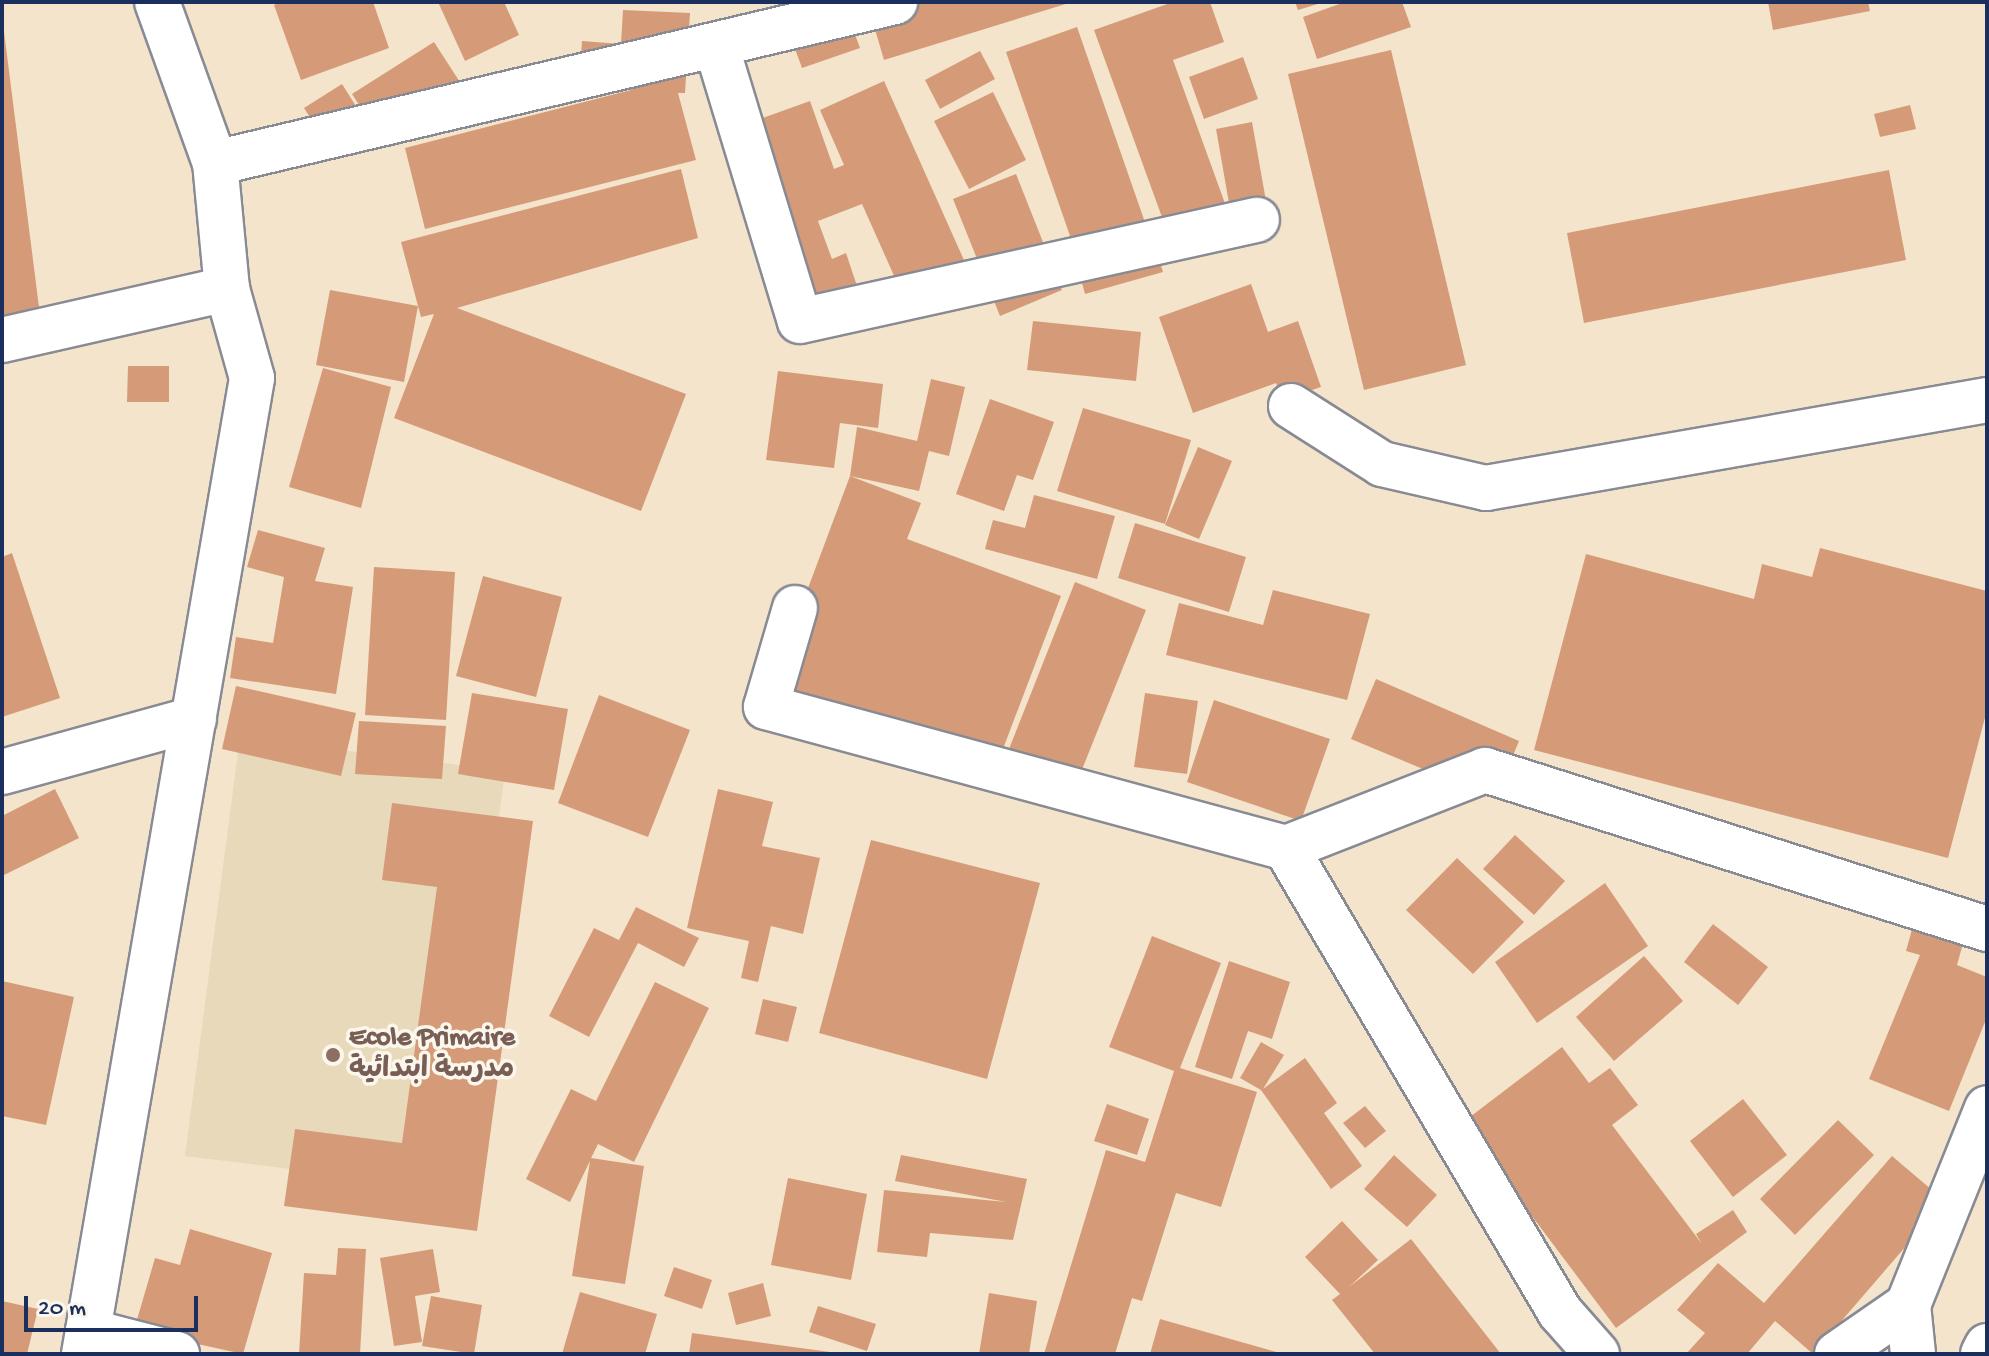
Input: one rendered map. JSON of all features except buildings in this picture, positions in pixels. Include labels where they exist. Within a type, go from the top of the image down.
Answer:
[{"type":"street","points":[[157,2],[215,163],[227,289],[252,378],[86,1342],[177,1354]]},
{"type":"street","points":[[215,163],[895,2]]},
{"type":"street","points":[[716,45],[800,321],[1257,220]]},
{"type":"street","points":[[2,340],[227,289]]},
{"type":"street","points":[[1291,406],[1382,464],[1486,488],[1987,400]]},
{"type":"street","points":[[795,608],[766,707],[1286,848],[1485,770],[1987,929]]},
{"type":"street","points":[[2,772],[194,719]]},
{"type":"street","points":[[1286,848],[1560,1312],[1597,1354]]},
{"type":"street","points":[[1913,1354],[1908,1305],[1987,1108]]},
{"type":"street","points":[[1837,1354],[1908,1305]]},
{"type":"street","points":[[1983,1354],[1987,1346]]},
{"type":"shaded area","name":"Ecole Primaire مدرسة ابتدائية","points":[[240,737],[505,771],[450,1189],[185,1156]]},
{"type":"place","name":"Ecole Primaire مدرسة ابتدائية","points":[[333,1055]]}]
